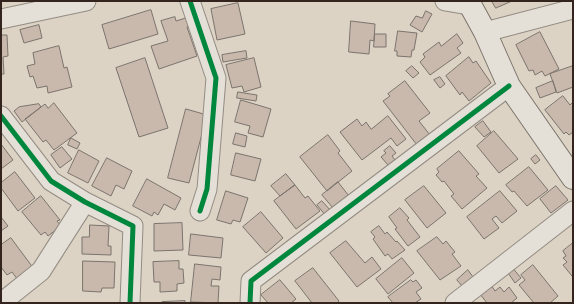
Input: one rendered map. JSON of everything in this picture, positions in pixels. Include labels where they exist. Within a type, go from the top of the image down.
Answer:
[{"type":"street","points":[[1,19],[86,1]]},
{"type":"street","points":[[190,1],[216,78],[207,189],[200,211]]},
{"type":"street","points":[[445,1],[468,3],[485,32],[509,86],[572,177]]},
{"type":"street","points":[[485,32],[573,9]]},
{"type":"street","points":[[250,303],[251,281],[509,86]]},
{"type":"street","points":[[1,116],[51,181],[85,202],[133,226],[130,303]]},
{"type":"street","points":[[3,296],[41,271],[85,202]]},
{"type":"street","points":[[455,303],[573,211]]},
{"type":"building","points":[[492,1],[512,1],[496,8]]},
{"type":"building","points":[[238,3],[245,34],[217,40],[211,9]]},
{"type":"building","points":[[151,10],[158,34],[109,49],[102,25]]},
{"type":"building","points":[[426,11],[432,14],[422,32],[410,25],[416,16],[422,18]]},
{"type":"building","points":[[175,17],[176,21],[189,17],[192,25],[187,27],[197,56],[159,69],[151,46],[168,41],[161,21]]},
{"type":"building","points":[[351,21],[375,24],[374,41],[370,40],[369,54],[349,52]]},
{"type":"building","points":[[39,25],[42,38],[24,43],[20,30]]},
{"type":"building","points":[[398,31],[417,33],[414,50],[412,50],[411,57],[397,56],[397,51],[395,51]]},
{"type":"building","points":[[540,32],[559,69],[545,76],[542,71],[535,75],[533,70],[529,71],[516,45]]},
{"type":"building","points":[[375,34],[386,34],[386,47],[374,47]]},
{"type":"building","points":[[457,34],[463,43],[457,48],[461,53],[430,75],[420,62],[425,57],[423,54],[439,42],[441,46]]},
{"type":"building","points":[[1,35],[7,35],[8,56],[3,57],[4,74],[1,74]]},
{"type":"building","points":[[59,46],[64,68],[67,67],[72,87],[48,93],[47,86],[37,88],[33,76],[30,77],[27,66],[35,64],[33,53]]},
{"type":"building","points":[[246,51],[247,58],[223,62],[222,55]]},
{"type":"building","points":[[469,57],[473,63],[476,61],[491,83],[469,101],[462,92],[460,95],[446,76]]},
{"type":"building","points":[[145,58],[168,128],[139,137],[116,68]]},
{"type":"building","points":[[254,58],[261,87],[244,92],[242,86],[232,88],[226,65]]},
{"type":"building","points":[[412,66],[419,73],[413,78],[406,71]]},
{"type":"building","points":[[573,66],[573,87],[557,93],[550,74]]},
{"type":"building","points":[[440,77],[445,84],[440,88],[434,80]]},
{"type":"building","points":[[405,81],[430,113],[419,121],[430,135],[417,145],[383,101],[390,96],[388,94]]},
{"type":"building","points":[[553,81],[556,92],[540,98],[536,88]]},
{"type":"building","points":[[238,92],[257,95],[256,101],[237,98]]},
{"type":"building","points":[[563,96],[570,105],[572,103],[573,104],[573,132],[569,135],[566,132],[564,134],[545,110]]},
{"type":"building","points":[[241,100],[271,109],[263,137],[248,133],[250,126],[235,122]]},
{"type":"building","points":[[54,103],[77,133],[54,150],[46,140],[43,142],[25,119],[45,104],[48,108]]},
{"type":"building","points":[[39,104],[41,107],[22,122],[14,111],[19,107]]},
{"type":"building","points":[[186,109],[207,115],[189,183],[168,178]]},
{"type":"building","points":[[388,116],[406,139],[397,146],[391,138],[362,160],[340,132],[357,119],[362,126],[366,122],[371,129]]},
{"type":"building","points":[[483,121],[491,132],[484,137],[475,127]]},
{"type":"building","points":[[494,131],[518,159],[499,173],[477,146]]},
{"type":"building","points":[[236,133],[247,136],[245,147],[233,144]]},
{"type":"building","points":[[328,135],[340,151],[338,153],[352,171],[327,191],[300,157]]},
{"type":"building","points":[[71,138],[80,143],[77,149],[68,145]]},
{"type":"building","points":[[1,144],[13,160],[1,169]]},
{"type":"building","points":[[390,146],[396,153],[392,156],[395,160],[388,165],[381,157],[386,153],[384,151]]},
{"type":"building","points":[[62,147],[72,159],[60,168],[51,155]]},
{"type":"building","points":[[79,150],[99,161],[88,183],[68,173]]},
{"type":"building","points":[[459,151],[479,174],[476,176],[487,188],[462,209],[451,196],[454,194],[444,181],[442,182],[436,175],[439,172],[437,169]]},
{"type":"building","points":[[236,153],[261,159],[255,181],[231,175]]},
{"type":"building","points":[[536,155],[540,160],[535,164],[531,159]]},
{"type":"building","points":[[107,158],[132,171],[124,189],[116,185],[111,196],[92,186]]},
{"type":"building","points":[[529,167],[548,190],[527,206],[514,191],[512,192],[506,185]]},
{"type":"building","points":[[15,172],[35,198],[18,211],[1,188],[1,183]]},
{"type":"building","points":[[286,174],[295,185],[280,196],[271,186]]},
{"type":"building","points":[[147,179],[181,198],[175,210],[164,204],[158,215],[154,212],[152,216],[133,206]]},
{"type":"building","points":[[338,182],[349,196],[333,208],[322,195]]},
{"type":"building","points":[[295,185],[305,198],[308,196],[320,211],[296,229],[274,201]]},
{"type":"building","points":[[424,186],[446,213],[427,228],[405,200]]},
{"type":"building","points":[[556,186],[568,200],[551,213],[540,199]]},
{"type":"building","points":[[226,191],[248,198],[240,222],[233,220],[231,224],[217,220]]},
{"type":"building","points":[[500,191],[517,211],[502,223],[496,216],[492,219],[499,228],[484,239],[467,217]]},
{"type":"building","points":[[41,196],[60,220],[57,221],[61,226],[48,236],[45,232],[41,235],[22,212]]},
{"type":"building","points":[[322,201],[331,211],[326,216],[317,205]]},
{"type":"building","points":[[400,208],[409,218],[407,220],[420,237],[408,246],[395,229],[397,228],[389,217]]},
{"type":"building","points":[[261,212],[283,238],[266,253],[243,227]]},
{"type":"building","points":[[1,217],[8,226],[1,231]]},
{"type":"building","points":[[182,223],[183,250],[154,251],[154,224]]},
{"type":"building","points":[[90,225],[109,226],[108,246],[111,246],[111,255],[82,254],[82,237],[89,237]]},
{"type":"building","points":[[379,226],[385,234],[387,232],[405,250],[392,259],[388,254],[385,256],[373,239],[375,237],[371,232]]},
{"type":"building","points":[[191,234],[223,238],[221,258],[189,255]]},
{"type":"building","points":[[437,237],[443,244],[446,241],[455,252],[452,254],[461,266],[440,280],[417,251]]},
{"type":"building","points":[[11,238],[34,269],[18,280],[12,272],[7,275],[1,267],[1,245]]},
{"type":"building","points":[[346,241],[365,263],[372,257],[381,269],[357,287],[330,253]]},
{"type":"building","points":[[573,243],[572,276],[563,265],[567,262],[563,258],[566,256],[563,251]]},
{"type":"building","points":[[402,258],[414,273],[388,294],[376,279]]},
{"type":"building","points":[[83,261],[115,262],[114,288],[102,288],[101,292],[83,291]]},
{"type":"building","points":[[179,261],[179,269],[183,269],[184,283],[177,284],[177,291],[160,292],[160,282],[154,282],[153,262]]},
{"type":"building","points":[[195,264],[221,267],[220,280],[212,279],[211,286],[219,286],[218,303],[191,302]]},
{"type":"building","points":[[533,265],[558,296],[550,303],[534,303],[519,285],[525,280],[521,275]]},
{"type":"building","points":[[511,266],[521,278],[515,283],[506,270]]},
{"type":"building","points":[[313,268],[339,301],[337,303],[312,303],[295,281]]},
{"type":"building","points":[[468,270],[473,277],[462,286],[457,280]]},
{"type":"building","points":[[280,280],[296,299],[291,303],[268,303],[261,295]]},
{"type":"building","points":[[411,280],[413,282],[416,280],[422,288],[416,292],[421,299],[415,303],[393,303],[388,297]]},
{"type":"building","points":[[491,285],[495,291],[500,287],[504,292],[509,287],[517,298],[511,303],[487,303],[480,294]]},
{"type":"building","points":[[185,301],[185,303],[162,303],[162,302]]},
{"type":"cycle path","points":[[190,1],[216,78],[207,189],[200,211]]},
{"type":"cycle path","points":[[250,303],[251,281],[509,86]]},
{"type":"cycle path","points":[[1,116],[51,181],[85,202],[133,226],[130,303]]}]
